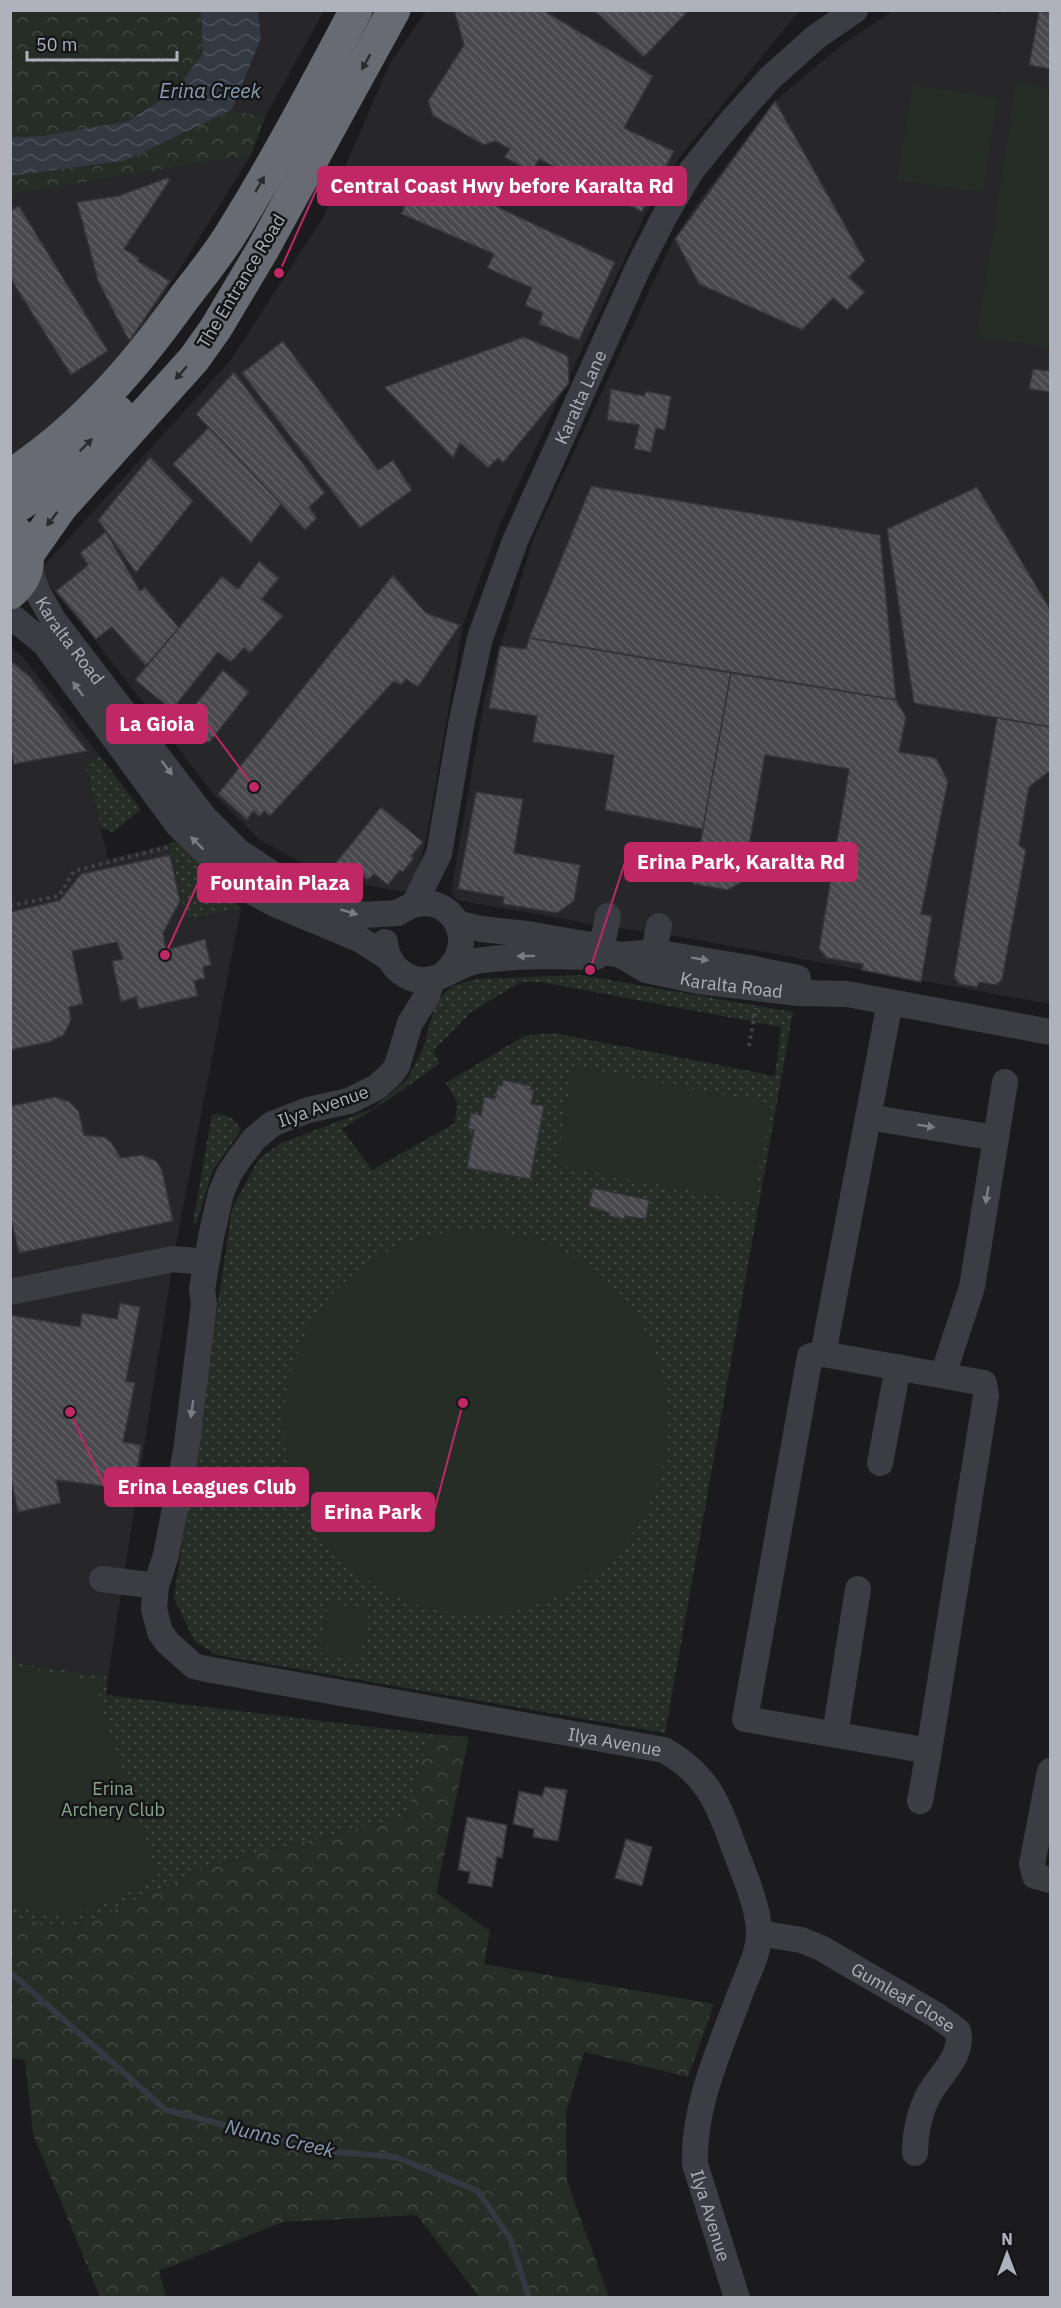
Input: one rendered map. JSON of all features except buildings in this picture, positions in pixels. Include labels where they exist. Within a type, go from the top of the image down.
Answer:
[{"type":"highway","name":"The Entrance Road","points":[[10,476],[26,466],[104,399],[147,350],[231,234],[287,138],[356,10]]},
{"type":"highway","name":"The Entrance Road","points":[[10,593],[23,579],[22,549],[194,359],[216,328],[263,249],[394,10]]},
{"type":"highway","points":[[10,511],[33,496],[64,466],[112,418],[149,374],[188,317],[231,234]]},
{"type":"street","name":"Karalta Lane","points":[[452,917],[440,854],[462,720],[480,638],[515,541],[638,268],[691,171],[770,78],[816,37],[855,10]]},
{"type":"street","name":"Karalta Road","points":[[22,549],[37,591],[54,621],[204,817],[238,851],[286,883],[338,908],[364,915],[406,909],[426,903],[438,906],[452,917],[481,929],[528,934],[607,951],[654,952],[759,970],[800,979],[847,994],[1050,1032]]},
{"type":"street","name":"Karalta Road","points":[[10,615],[45,644],[178,825],[221,867],[251,891],[275,904],[361,940],[408,976],[419,980],[439,976],[475,962],[510,957],[596,957],[607,951]]},
{"type":"street","name":"Karalta Lane","points":[[406,909],[440,854]]},
{"type":"street","points":[[406,909],[392,920],[385,939],[410,1023]]},
{"type":"street","points":[[607,951],[604,936],[608,916]]},
{"type":"street","points":[[439,976],[460,955],[461,933],[452,917]]},
{"type":"street","points":[[654,952],[659,926]]},
{"type":"street","name":"Karalta Road","points":[[607,951],[646,970],[698,981],[799,993],[847,994]]},
{"type":"street","name":"Ilya Avenue","points":[[439,976],[410,1023],[397,1066],[377,1087],[349,1101],[308,1110],[272,1124],[254,1139],[229,1174],[221,1193],[206,1262],[202,1289],[204,1304],[187,1441],[166,1556],[157,1580],[154,1609],[160,1632],[176,1652],[194,1666],[650,1748],[671,1754],[705,1782],[718,1805],[753,1902],[759,1933],[752,1962],[706,2088],[694,2144],[695,2164],[736,2298]]},
{"type":"street","points":[[823,1354],[890,1002]]},
{"type":"street","points":[[943,1375],[972,1287],[1005,1082]]},
{"type":"street","points":[[868,1117],[996,1138]]},
{"type":"street","points":[[10,1292],[173,1259],[206,1262]]},
{"type":"street","points":[[920,1801],[929,1751],[986,1396],[984,1383],[823,1354],[810,1356],[745,1719],[929,1751]]},
{"type":"street","points":[[880,1463],[898,1367]]},
{"type":"street","points":[[102,1579],[157,1580]]},
{"type":"street","points":[[835,1734],[858,1589]]},
{"type":"street","points":[[1050,1771],[1032,1864],[1035,1876],[1050,1880]]},
{"type":"street","name":"Gumleaf Close","points":[[759,1933],[801,1940],[821,1948],[936,2015],[958,2031],[959,2044],[956,2053],[929,2095],[920,2114],[915,2131],[915,2153]]},
{"type":"path","points":[[10,906],[59,896],[74,871],[175,846]]},
{"type":"path","points":[[749,1046],[757,1003]]},
{"type":"shaded area","points":[[991,10],[999,14],[1006,11],[1050,11],[1050,1004],[681,937],[597,925],[457,900],[451,892],[485,696],[534,537],[672,242],[699,201],[775,101],[844,43],[893,11]]},
{"type":"shaded area","points":[[258,11],[324,11],[265,117],[232,110],[261,38]]},
{"type":"shaded area","points":[[426,11],[799,11],[679,158],[646,213],[501,522],[463,625],[426,840],[414,885],[403,892],[333,879],[261,841],[214,795],[98,644],[38,572],[230,361],[324,216],[389,65]]},
{"type":"shaded area","points":[[251,155],[132,346],[81,408],[11,460],[11,194]]},
{"type":"shaded area","points":[[10,647],[22,656],[100,756],[85,764],[108,859],[169,844],[187,919],[241,908],[175,1249],[108,1677],[11,1662]]},
{"type":"green space","points":[[10,11],[201,11],[203,54],[173,92],[128,121],[42,136],[11,137]]},
{"type":"green space","points":[[1016,84],[1050,89],[1050,347],[977,337]]},
{"type":"green space","points":[[913,85],[997,98],[983,192],[897,180]]},
{"type":"green space","points":[[232,110],[265,117],[251,155],[11,194],[11,176],[124,161]]},
{"type":"green space","points":[[100,756],[141,810],[113,832],[101,828],[85,763]]},
{"type":"green space","points":[[178,841],[241,908],[187,919],[169,844]]},
{"type":"green space","points":[[582,975],[793,1012],[665,1733],[217,1655],[195,1642],[174,1598],[232,1209],[258,1160],[279,1144],[374,1108],[408,1078],[424,1046],[436,1002],[452,986],[476,979]],"holes":[[[521,982],[541,982],[781,1027],[775,1076],[554,1033],[524,1036],[446,1083],[457,1102],[455,1123],[372,1170],[342,1129],[440,1063],[433,1051],[471,1012]]]},
{"type":"green space","points":[[573,1066],[771,1104],[753,1203],[556,1165]]},
{"type":"green space","points":[[212,1114],[229,1117],[241,1130],[212,1172],[196,1224],[193,1223]]},
{"type":"green space","points":[[476,1230],[513,1234],[550,1245],[583,1262],[612,1286],[636,1315],[653,1348],[664,1385],[668,1422],[664,1459],[653,1496],[636,1529],[612,1558],[583,1582],[550,1599],[513,1610],[476,1614],[439,1610],[402,1599],[369,1582],[340,1558],[316,1529],[299,1496],[288,1459],[284,1422],[288,1385],[299,1348],[316,1315],[340,1286],[369,1262],[402,1245],[439,1234]]},
{"type":"green space","points":[[329,1602],[370,1611],[359,1661],[318,1652]]},
{"type":"green space","name":"Erina Archery Club","points":[[10,1662],[108,1677],[106,1695],[430,1734],[406,1816],[208,1866],[73,1929],[11,1917]]},
{"type":"green space","points":[[11,1666],[100,1681],[98,1700],[159,1878],[71,1919],[11,1906]]},
{"type":"green space","points":[[430,1734],[469,1737],[436,1893],[490,1931],[484,1964],[714,2004],[688,2077],[584,2052],[566,2112],[567,2181],[609,2297],[478,2297],[417,2215],[283,2222],[159,2271],[166,2297],[100,2297],[33,2134],[25,2060],[11,2058],[11,1917],[73,1929],[208,1866],[406,1816]]},
{"type":"water","name":"Erina Creek","points":[[201,11],[258,11],[261,38],[232,110],[124,161],[11,176],[11,137],[42,136],[128,121],[173,92],[203,54]]},
{"type":"waterway","name":"Nunns Creek","points":[[10,1972],[166,2110],[325,2151],[396,2157],[478,2191],[510,2238],[529,2298]]},
{"type":"place","name":"Central Coast Hwy before Karalta Rd","points":[[279,273]]},
{"type":"place","name":"La Gioia","points":[[254,787]]},
{"type":"place","name":"Fountain Plaza","points":[[165,955]]},
{"type":"place","name":"Erina Park, Karalta Rd","points":[[590,970]]},
{"type":"place","name":"Erina Park","points":[[463,1403]]},
{"type":"place","name":"Erina Leagues Club","points":[[70,1412]]}]
